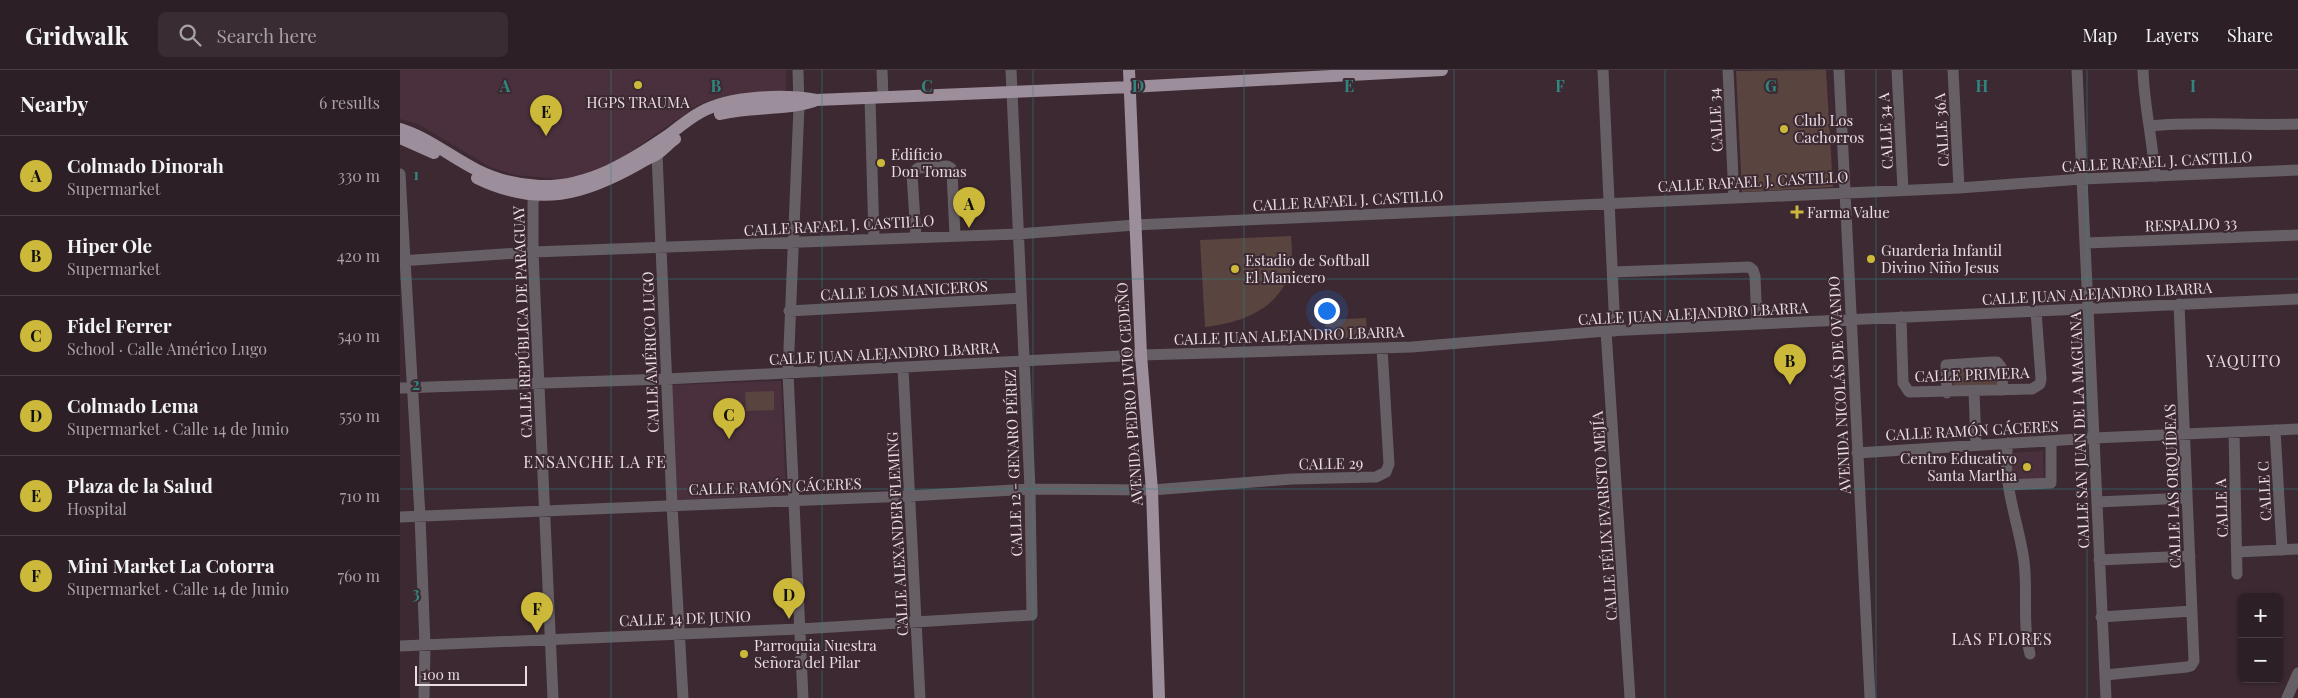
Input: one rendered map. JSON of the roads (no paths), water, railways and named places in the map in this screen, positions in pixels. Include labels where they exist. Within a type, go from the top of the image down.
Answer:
[{"type":"main road","name":"AVENIDA PEDRO LIVIO CEDEÑO","points":[[1129,70],[1141,355],[1152,490],[1160,698]]},
{"type":"main road","points":[[400,129],[437,145],[488,175],[536,190],[590,179],[616,167],[712,107],[737,101],[799,101],[1130,87],[1366,72],[1442,70]]},
{"type":"main road","points":[[400,138],[430,151],[469,174],[500,189],[581,191],[618,176],[657,154],[689,128],[709,117],[734,110],[799,101]]},
{"type":"street","points":[[798,70],[799,101],[788,372],[803,698]]},
{"type":"street","points":[[882,70],[883,97]]},
{"type":"street","name":"CALLE 12 - GENARO PÉREZ","points":[[1011,70],[1030,489],[1032,615]]},
{"type":"street","name":"CALLE FÉLIX EVARISTO MEJÍA","points":[[1603,70],[1613,272],[1611,331],[1630,698]]},
{"type":"street","name":"CALLE 34","points":[[1728,70],[1734,198]]},
{"type":"street","name":"AVENIDA NICOLÁS DE OVANDO","points":[[1839,70],[1870,698]]},
{"type":"street","name":"CALLE 34 A","points":[[1897,70],[1903,190]]},
{"type":"street","name":"CALLE 36A","points":[[1953,70],[1959,188]]},
{"type":"street","name":"CALLE SAN JUAN DE LA MAGUANA","points":[[2077,70],[2106,698]]},
{"type":"street","points":[[2143,70],[2144,99],[2150,126],[2155,177]]},
{"type":"street","points":[[870,98],[874,238]]},
{"type":"street","points":[[2150,126],[2191,123],[2255,126],[2298,124]]},
{"type":"street","points":[[657,154],[668,135]]},
{"type":"street","name":"CALLE AMÉRICO LUGO","points":[[657,154],[672,505],[683,698]]},
{"type":"street","points":[[916,237],[912,174],[918,168],[947,166],[952,172],[955,235]]},
{"type":"street","name":"CALLE RAFAEL J. CASTILLO","points":[[403,260],[533,252],[661,249],[874,238],[1018,234],[1135,225],[1734,198],[1846,191],[1959,188],[2082,179],[2298,170]]},
{"type":"street","points":[[400,174],[406,388],[420,516],[425,645],[424,698]]},
{"type":"street","name":"CALLE REPÚBLICA DE PARAGUAY","points":[[536,190],[533,252],[553,698]]},
{"type":"street","name":"RESPALDO 33","points":[[2086,243],[2298,235]]},
{"type":"street","points":[[1613,272],[1749,266],[1754,270],[1755,276],[1757,324]]},
{"type":"street","name":"CALLE LOS MANICEROS","points":[[789,311],[1021,298]]},
{"type":"street","name":"CALLE JUAN ALEJANDRO LBARRA","points":[[406,388],[666,379],[1141,355],[1382,348],[1611,331],[2298,299]]},
{"type":"street","name":"CALLE LAS ORQUÍDEAS","points":[[2104,675],[2191,666],[2194,661],[2179,304]]},
{"type":"street","name":"CALLE PRIMERA","points":[[1902,317],[1905,388],[1909,392],[1947,393],[2032,389],[2040,384],[2036,311]]},
{"type":"street","name":"CALLE 29","points":[[1152,490],[1292,479],[1376,477],[1386,472],[1389,464],[1382,348]]},
{"type":"street","points":[[1947,393],[1946,365],[1992,362],[1997,362],[2000,367],[2003,390]]},
{"type":"street","name":"CALLE ALEXANDER FLEMING","points":[[903,368],[920,698]]},
{"type":"street","points":[[1974,391],[1976,444]]},
{"type":"street","name":"CALLE RAMÓN CÁCERES","points":[[1857,452],[2184,433],[2298,429]]},
{"type":"street","name":"CALLE C","points":[[2275,430],[2282,550]]},
{"type":"street","name":"CALLE A","points":[[2234,432],[2238,552],[2298,549]]},
{"type":"street","points":[[2009,485],[2051,483],[2051,441]]},
{"type":"street","points":[[2008,443],[2009,485],[2024,562],[2025,626],[2030,654]]},
{"type":"street","name":"CALLE RAMÓN CÁCERES","points":[[400,517],[909,496],[1030,489],[1152,490]]},
{"type":"street","points":[[2097,502],[2187,498]]},
{"type":"street","points":[[2237,574],[2238,552]]},
{"type":"street","points":[[2099,560],[2190,556]]},
{"type":"street","points":[[2101,617],[2192,611]]},
{"type":"street","name":"CALLE 14 DE JUNIO","points":[[400,646],[800,629],[1032,615]]},
{"type":"street","points":[[2287,698],[2298,672]]},
{"type":"place","name":"HGPS TRAUMA","points":[[638,85]]},
{"type":"place","name":"Club Los Cachorros","points":[[1784,129]]},
{"type":"place","name":"Plaza de la Salud","points":[[546,136]]},
{"type":"place","name":"Edificio Don Tomas","points":[[881,163]]},
{"type":"place","name":"Farma Value","points":[[1797,212]]},
{"type":"place","name":"Colmado Dinorah","points":[[969,228]]},
{"type":"place","name":"Guarderia Infantil Divino Niño Jesus","points":[[1871,259]]},
{"type":"place","name":"Estadio de Softball El Manicero","points":[[1235,269]]},
{"type":"place","name":"Hiper Ole","points":[[1790,385]]},
{"type":"place","name":"Fidel Ferrer","points":[[729,439]]},
{"type":"place","name":"Centro Educativo Santa Martha","points":[[2027,467]]},
{"type":"place","name":"Colmado Lema","points":[[789,619]]},
{"type":"place","name":"Mini Market La Cotorra","points":[[537,633]]},
{"type":"place","name":"Parroquia Nuestra Señora del Pilar","points":[[744,654]]},
{"type":"district","name":"YAQUITO","points":[[2244,360]]},
{"type":"district","name":"ENSANCHE LA FE","points":[[595,461]]},
{"type":"district","name":"LAS FLORES","points":[[2002,638]]}]
